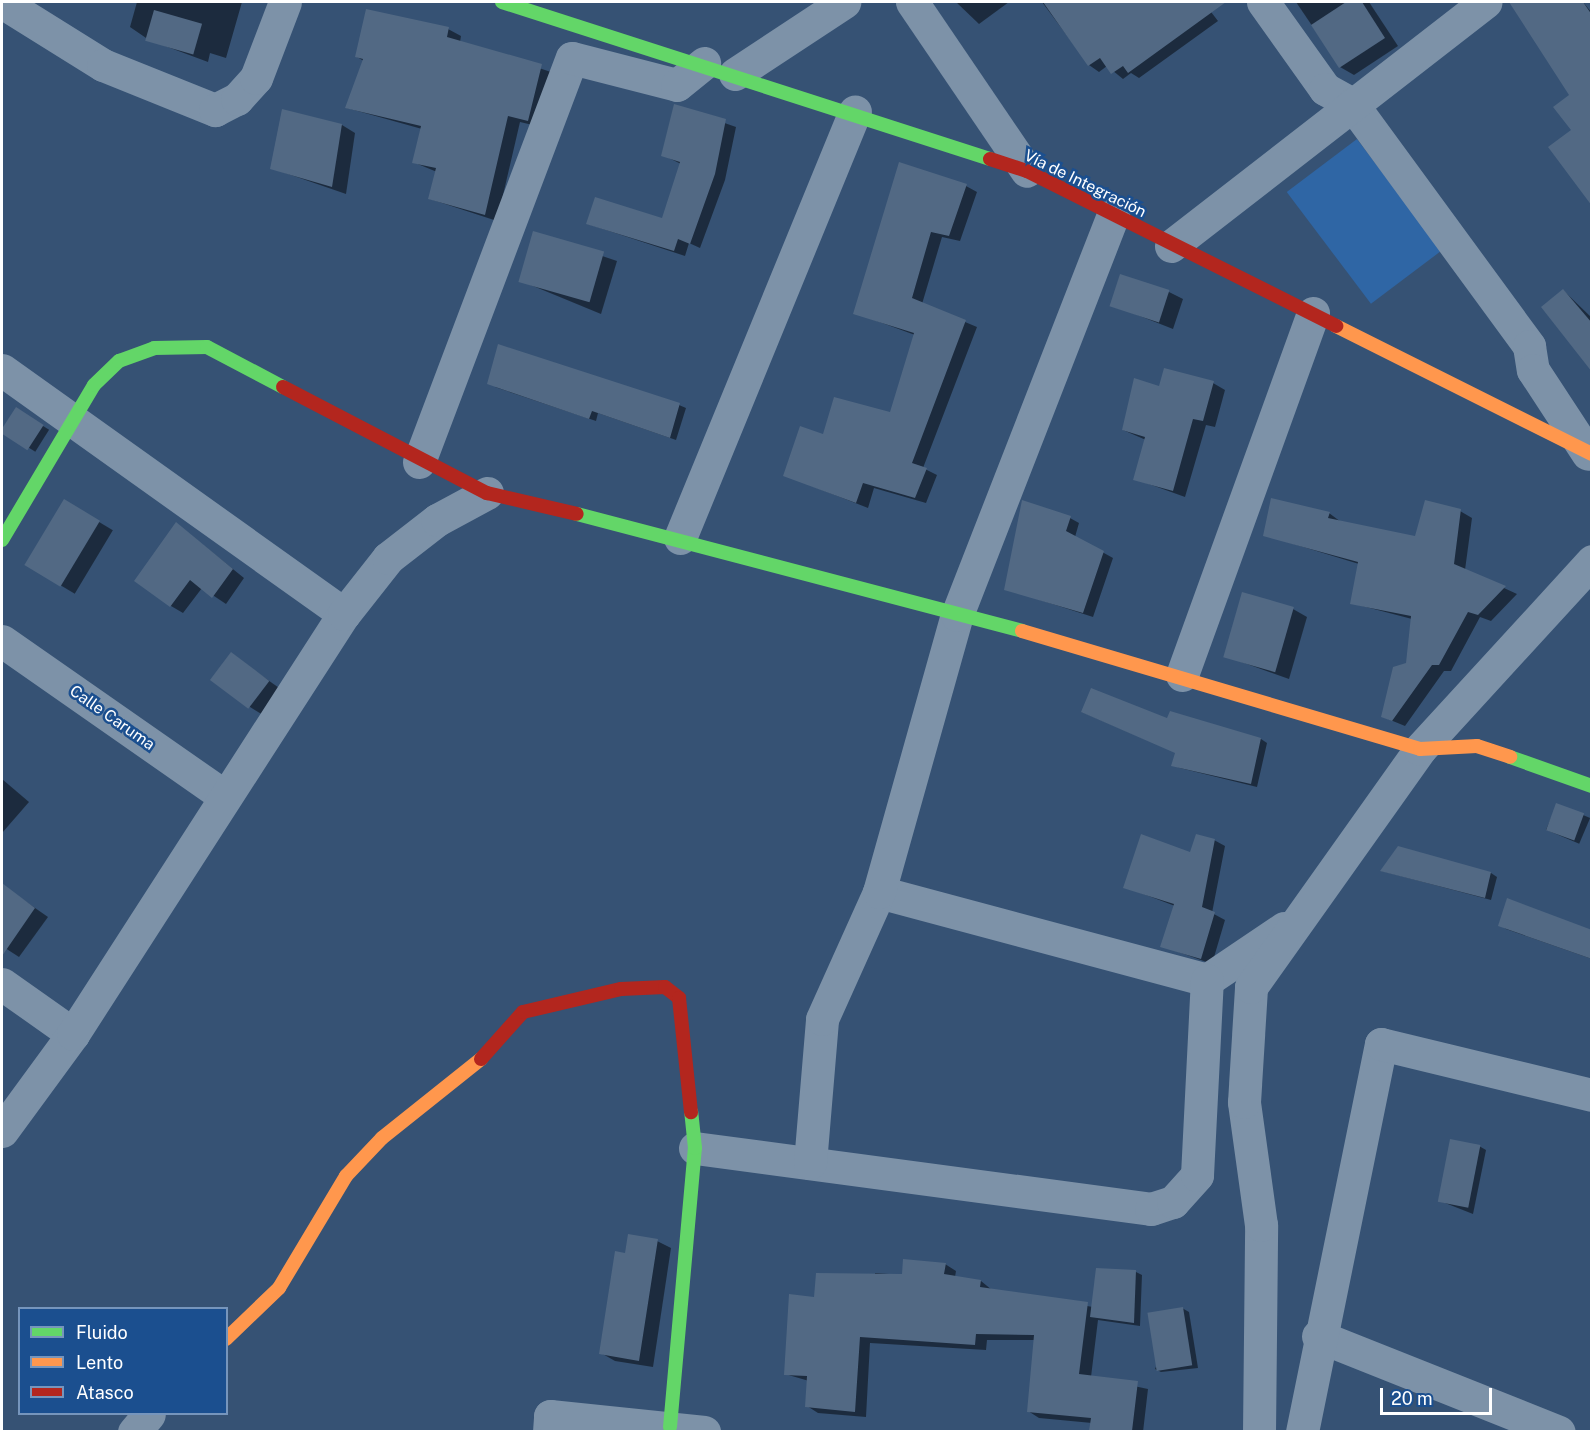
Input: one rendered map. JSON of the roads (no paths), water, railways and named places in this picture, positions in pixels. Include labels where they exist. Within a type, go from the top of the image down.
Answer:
[{"type":"street","points":[[2,3],[103,65],[215,110],[237,99],[256,78],[285,2]]},
{"type":"street","name":"Vía de Integración","points":[[502,2],[704,63],[1027,171],[1171,246],[1313,313],[1590,454]]},
{"type":"street","points":[[735,74],[844,2]]},
{"type":"street","points":[[912,2],[1027,171]]},
{"type":"street","points":[[1263,2],[1325,88],[1352,104],[1528,346],[1533,370],[1590,454]]},
{"type":"street","points":[[1171,246],[1485,2]]},
{"type":"street","points":[[419,462],[572,58],[677,85],[704,63]]},
{"type":"street","points":[[680,538],[855,112]]},
{"type":"street","points":[[810,1163],[822,1019],[879,892],[957,615],[1113,214]]},
{"type":"street","points":[[1182,675],[1313,313]]},
{"type":"street","points":[[2,540],[94,384],[119,361],[154,348],[207,347],[305,394],[419,462],[487,493],[680,538],[1182,675],[1420,749],[1477,746],[1592,786]]},
{"type":"street","points":[[2,369],[344,614]]},
{"type":"street","points":[[2,1131],[73,1034],[223,795],[344,614],[388,558],[437,520],[487,493]]},
{"type":"street","points":[[1259,1431],[1261,1225],[1248,1149],[1244,1047],[1251,987],[1420,749],[1592,561]]},
{"type":"street","name":"Calle Caruma","points":[[2,641],[223,795]]},
{"type":"street","points":[[879,892],[1207,980],[1300,917]]},
{"type":"street","points":[[695,1148],[1151,1209],[1173,1202],[1197,1175],[1207,980]]},
{"type":"street","points":[[2,984],[73,1034]]},
{"type":"street","points":[[228,1337],[279,1288],[346,1176],[382,1138],[469,1073],[523,1012],[621,989],[665,987],[679,998],[695,1148],[670,1427]]},
{"type":"street","points":[[1302,1431],[1318,1336],[1381,1044],[1592,1095]]},
{"type":"street","points":[[1318,1336],[1559,1431]]},
{"type":"street","points":[[134,1431],[147,1415]]},
{"type":"street","points":[[549,1431],[550,1416],[704,1431]]}]
